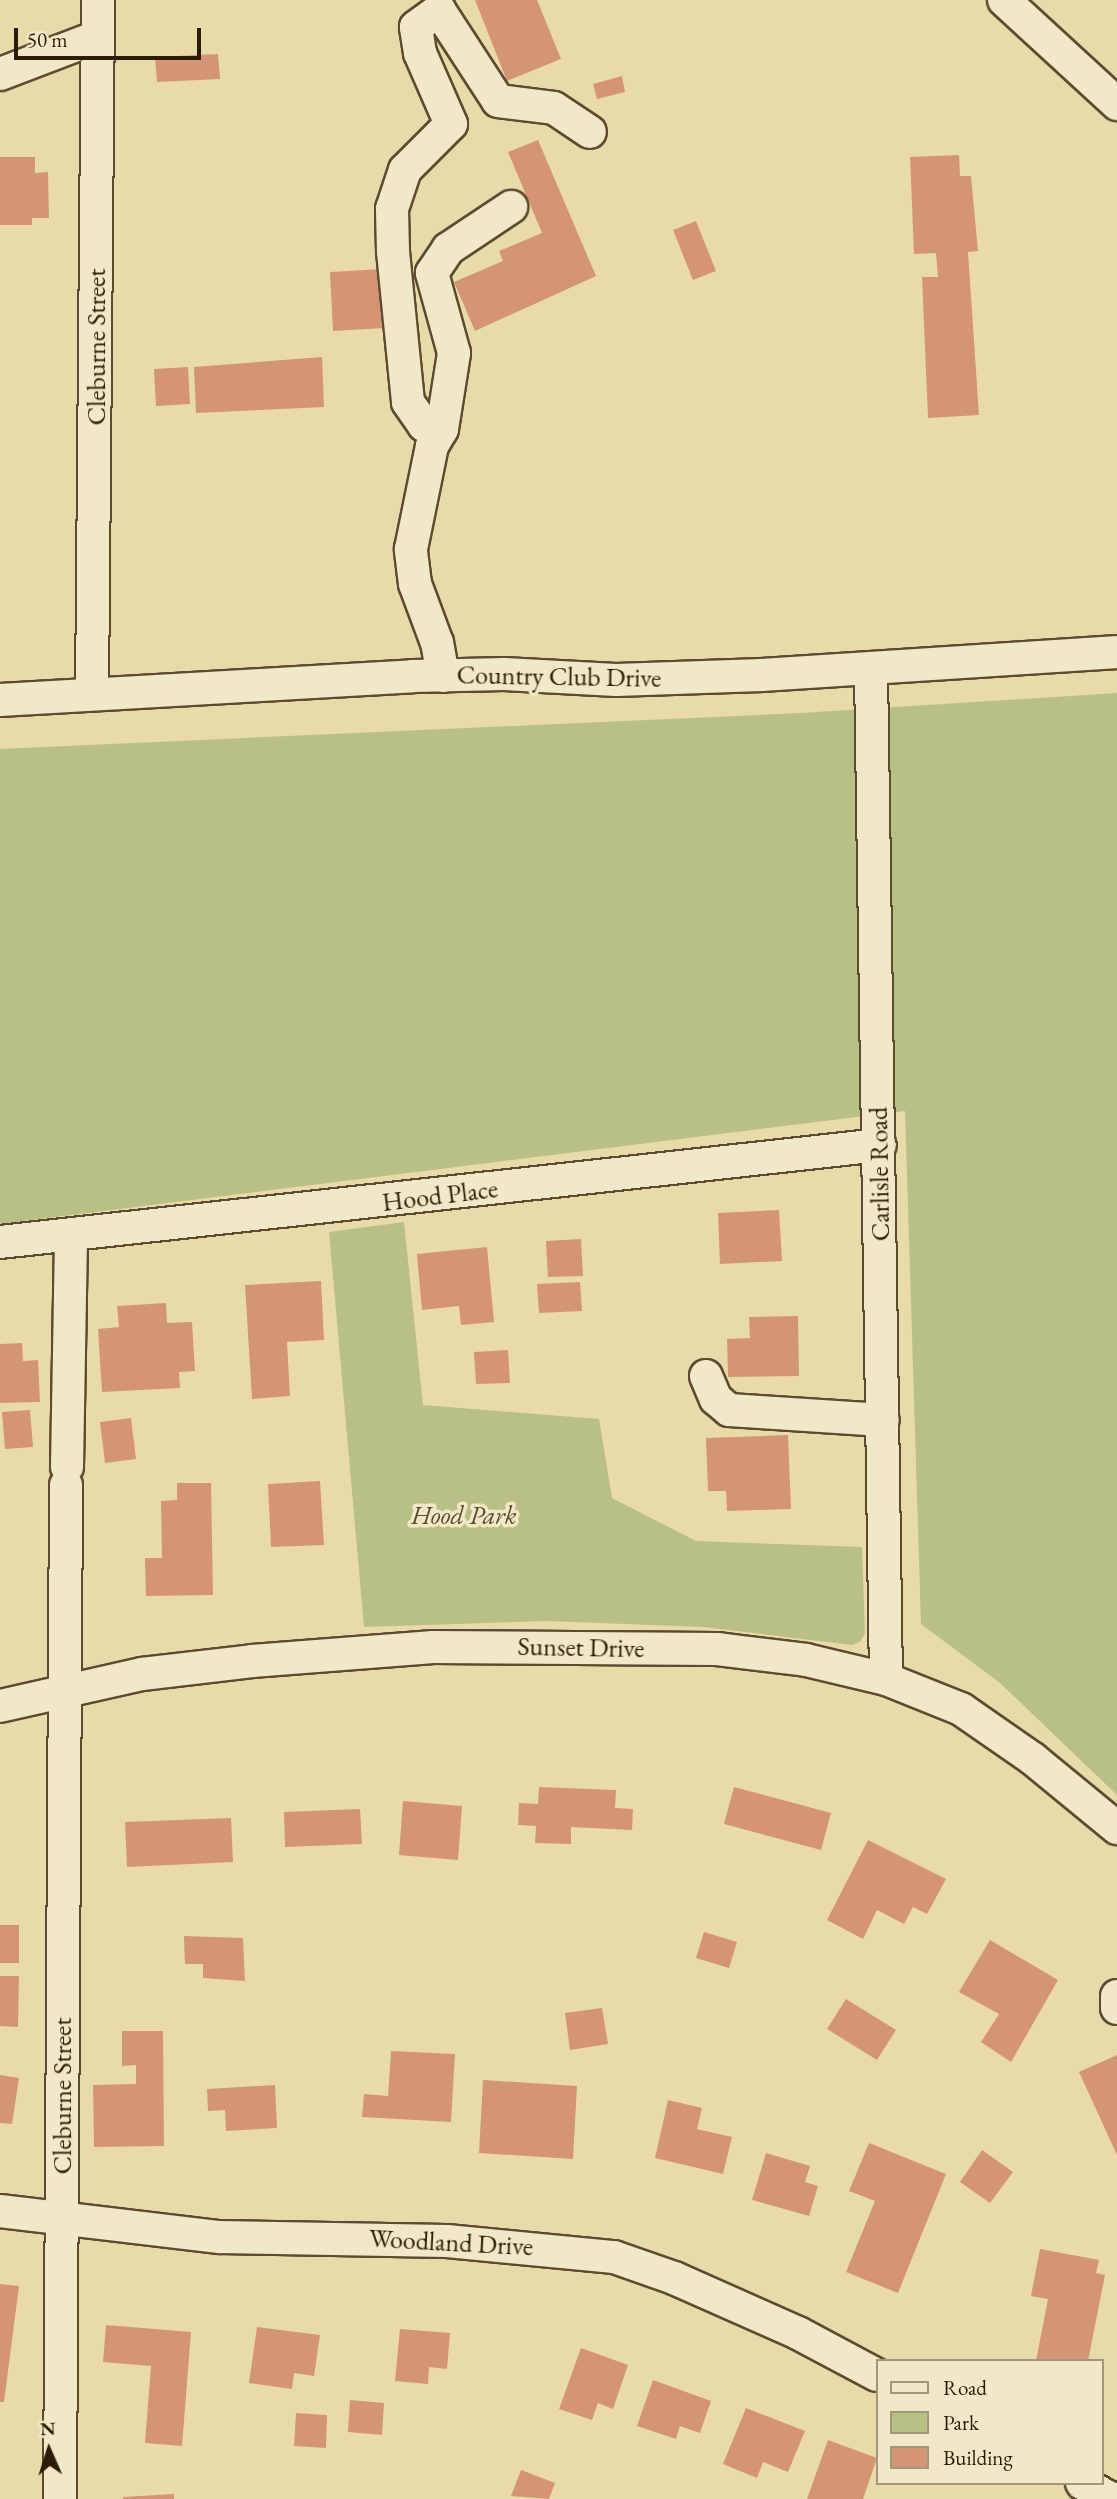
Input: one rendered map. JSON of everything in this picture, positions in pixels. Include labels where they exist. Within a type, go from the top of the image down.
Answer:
[{"type":"street","name":"Cleburne Street","points":[[92,694],[98,0]]},
{"type":"street","points":[[1004,0],[1117,104]]},
{"type":"street","points":[[451,124],[420,53],[416,27],[438,5],[498,101]]},
{"type":"street","points":[[0,74],[97,37]]},
{"type":"street","points":[[441,431],[424,425],[408,402],[392,209],[405,170],[451,124],[498,101],[554,108],[590,132]]},
{"type":"street","points":[[443,676],[437,643],[415,584],[411,550],[432,446],[441,431],[454,353],[432,273],[448,249],[511,208]]},
{"type":"street","name":"Country Club Drive","points":[[0,700],[443,676],[616,680],[871,669],[1117,652]]},
{"type":"street","name":"Carlisle Road","points":[[871,669],[886,1679]]},
{"type":"street","name":"Hood Place","points":[[0,1242],[71,1237],[880,1145]]},
{"type":"street","name":"Cleburne Street","points":[[60,2499],[63,1693],[71,1237]]},
{"type":"street","points":[[706,1376],[716,1399],[729,1410],[883,1420]]},
{"type":"street","name":"Sunset Drive","points":[[0,1706],[142,1674],[224,1663],[433,1647],[717,1649],[806,1660],[886,1679],[961,1709],[1033,1759],[1117,1828]]},
{"type":"street","points":[[1117,1996],[1117,2008]]},
{"type":"street","name":"Woodland Drive","points":[[0,2211],[219,2237],[447,2241],[614,2257],[674,2278],[798,2333],[876,2374]]},
{"type":"street","points":[[1086,2485],[1112,2499]]},
{"type":"green space","points":[[1117,693],[1117,1795],[1000,1683],[921,1624],[905,1111],[0,1224],[0,749],[801,713]]},
{"type":"green space","name":"Hood Park","points":[[404,1222],[423,1405],[599,1419],[612,1498],[696,1541],[862,1547],[865,1633],[860,1642],[852,1645],[703,1627],[546,1621],[364,1627],[329,1232]]},
{"type":"building","points":[[475,0],[537,0],[561,59],[507,81]]},
{"type":"building","points":[[218,54],[220,79],[157,82],[155,57]]},
{"type":"building","points":[[622,76],[625,92],[597,99],[593,84]]},
{"type":"building","points":[[538,140],[596,276],[475,331],[454,282],[503,261],[499,251],[542,233],[508,152]]},
{"type":"building","points":[[959,155],[960,176],[971,176],[978,251],[968,252],[979,415],[928,418],[922,277],[938,277],[936,253],[914,254],[910,157]]},
{"type":"building","points":[[0,157],[35,157],[35,173],[48,172],[49,218],[32,218],[32,225],[0,225]]},
{"type":"building","points":[[696,221],[716,271],[693,280],[673,230]]},
{"type":"building","points":[[382,269],[385,328],[333,331],[330,272]]},
{"type":"building","points":[[322,357],[324,407],[196,413],[194,367]]},
{"type":"building","points":[[188,367],[190,404],[156,406],[154,369]]},
{"type":"building","points":[[779,1210],[782,1261],[720,1264],[718,1213]]},
{"type":"building","points":[[581,1239],[583,1276],[548,1277],[546,1241]]},
{"type":"building","points":[[487,1247],[494,1322],[461,1325],[459,1306],[422,1310],[417,1254]]},
{"type":"building","points":[[321,1281],[324,1340],[287,1342],[290,1396],[252,1399],[245,1285]]},
{"type":"building","points":[[580,1282],[582,1311],[539,1313],[537,1284]]},
{"type":"building","points":[[166,1303],[167,1323],[192,1322],[195,1371],[179,1372],[180,1388],[102,1392],[98,1329],[119,1327],[117,1306]]},
{"type":"building","points":[[798,1316],[799,1376],[728,1377],[727,1339],[750,1338],[749,1317]]},
{"type":"building","points":[[22,1343],[23,1361],[38,1360],[40,1402],[0,1403],[0,1344]]},
{"type":"building","points":[[508,1350],[510,1383],[476,1384],[474,1352]]},
{"type":"building","points":[[30,1410],[33,1447],[5,1449],[2,1412]]},
{"type":"building","points":[[131,1418],[136,1459],[105,1463],[100,1422]]},
{"type":"building","points":[[788,1435],[791,1509],[727,1511],[726,1491],[708,1491],[706,1438]]},
{"type":"building","points":[[320,1481],[324,1545],[271,1547],[268,1484]]},
{"type":"building","points":[[177,1483],[211,1483],[213,1595],[146,1596],[145,1558],[162,1558],[161,1501],[177,1500]]},
{"type":"building","points":[[539,1787],[616,1790],[615,1808],[633,1809],[632,1830],[571,1827],[571,1844],[535,1843],[536,1826],[518,1825],[519,1803],[538,1804]]},
{"type":"building","points":[[734,1787],[831,1813],[821,1850],[724,1824]]},
{"type":"building","points":[[403,1801],[462,1806],[458,1860],[399,1855]]},
{"type":"building","points":[[360,1809],[362,1844],[285,1847],[284,1812]]},
{"type":"building","points":[[231,1818],[233,1862],[127,1867],[125,1822]]},
{"type":"building","points":[[868,1840],[946,1879],[927,1914],[913,1907],[904,1924],[877,1910],[863,1939],[827,1920]]},
{"type":"building","points":[[0,1925],[19,1925],[19,1963],[0,1963]]},
{"type":"building","points":[[704,1932],[737,1942],[729,1968],[696,1958]]},
{"type":"building","points":[[184,1936],[243,1938],[245,1981],[203,1978],[203,1964],[185,1964]]},
{"type":"building","points":[[990,1940],[1058,1980],[1011,2062],[981,2042],[999,2014],[959,1992]]},
{"type":"building","points":[[0,1976],[19,1976],[18,2027],[0,2026]]},
{"type":"building","points":[[846,1999],[896,2030],[877,2060],[827,2029]]},
{"type":"building","points":[[602,2008],[608,2044],[570,2050],[565,2013]]},
{"type":"building","points":[[122,2031],[163,2031],[164,2146],[94,2147],[93,2085],[136,2084],[136,2065],[122,2066]]},
{"type":"building","points":[[391,2051],[455,2054],[451,2122],[362,2117],[364,2094],[388,2096]]},
{"type":"building","points":[[1117,2055],[1117,2155],[1079,2072]]},
{"type":"building","points":[[0,2075],[19,2078],[12,2124],[0,2123]]},
{"type":"building","points":[[483,2080],[577,2086],[573,2159],[479,2153]]},
{"type":"building","points":[[275,2085],[277,2128],[226,2131],[225,2110],[208,2111],[207,2089]]},
{"type":"building","points":[[668,2100],[702,2108],[697,2129],[732,2137],[723,2174],[655,2158]]},
{"type":"building","points":[[869,2143],[946,2174],[898,2293],[846,2272],[875,2201],[849,2191]]},
{"type":"building","points":[[982,2150],[1013,2172],[990,2203],[960,2182]]},
{"type":"building","points":[[766,2153],[810,2166],[805,2182],[818,2186],[809,2216],[752,2200]]},
{"type":"building","points":[[1040,2249],[1099,2260],[1096,2273],[1105,2275],[1088,2359],[1036,2359],[1048,2299],[1031,2296]]},
{"type":"building","points":[[0,2284],[19,2286],[4,2402],[0,2402]]},
{"type":"building","points":[[106,2325],[191,2332],[182,2446],[145,2443],[151,2366],[103,2362]]},
{"type":"building","points":[[257,2327],[320,2335],[314,2376],[294,2373],[292,2389],[249,2383]]},
{"type":"building","points":[[400,2329],[450,2333],[447,2369],[429,2367],[428,2384],[395,2381]]},
{"type":"building","points":[[581,2348],[628,2365],[613,2409],[598,2403],[592,2420],[559,2409]]},
{"type":"building","points":[[653,2380],[711,2401],[700,2433],[680,2426],[676,2439],[637,2426]]},
{"type":"building","points":[[350,2400],[384,2403],[382,2435],[348,2432]]},
{"type":"building","points":[[746,2408],[805,2431],[788,2472],[763,2462],[757,2478],[723,2464]]},
{"type":"building","points":[[296,2413],[327,2415],[326,2448],[294,2446]]},
{"type":"building","points":[[828,2440],[876,2458],[863,2499],[807,2499]]},
{"type":"building","points":[[521,2470],[555,2483],[549,2499],[511,2496]]},
{"type":"building","points":[[174,2494],[174,2499],[123,2499],[123,2497]]}]
